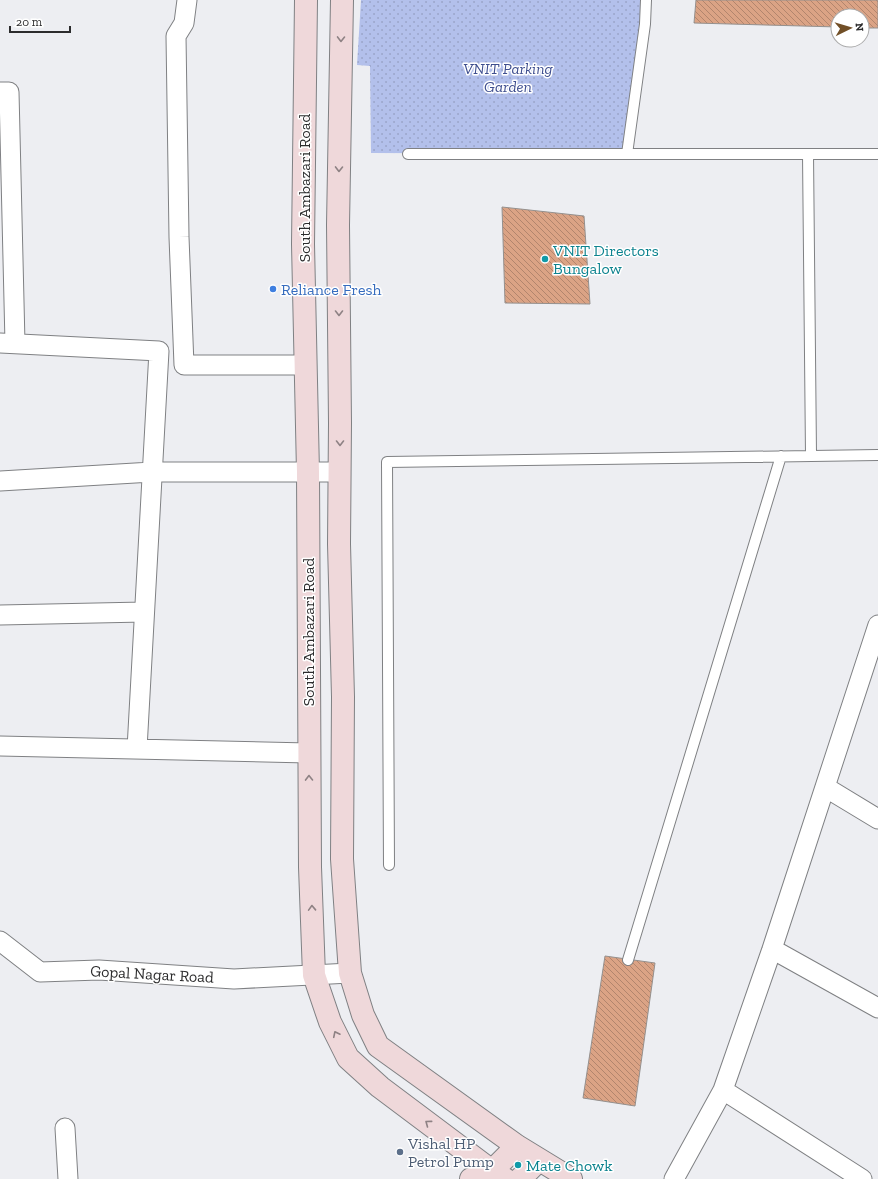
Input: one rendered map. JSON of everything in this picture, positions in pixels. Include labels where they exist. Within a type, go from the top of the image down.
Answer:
[{"type":"main road","name":"South Ambazari Road","points":[[306,0],[303,244],[308,472],[308,752],[314,975],[330,1022],[348,1058],[380,1087],[498,1175]]},
{"type":"main road","points":[[342,0],[338,225],[340,472],[339,544],[343,697],[342,859],[350,973],[363,1015],[378,1046],[517,1146],[571,1179]]},
{"type":"main road","points":[[470,1179],[498,1175],[517,1146]]},
{"type":"main road","points":[[520,1179],[539,1160]]},
{"type":"street","points":[[187,0],[184,23],[176,36],[179,237],[184,366],[306,364]]},
{"type":"street","points":[[0,92],[9,92],[7,343],[158,351],[137,749]]},
{"type":"street","points":[[0,481],[152,472],[340,472]]},
{"type":"street","points":[[0,615],[144,612]]},
{"type":"street","points":[[674,1179],[723,1090],[772,949],[825,788],[874,650],[878,624]]},
{"type":"street","points":[[0,746],[308,752]]},
{"type":"street","points":[[825,788],[878,820]]},
{"type":"street","name":"Gopal Nagar Road","points":[[0,941],[40,972],[99,970],[234,979],[350,973]]},
{"type":"street","points":[[772,949],[878,1008]]},
{"type":"street","points":[[723,1090],[862,1179]]},
{"type":"street","points":[[66,1128],[68,1179]]},
{"type":"lane","points":[[627,154],[645,24],[646,0]]},
{"type":"lane","points":[[408,154],[878,154]]},
{"type":"lane","points":[[808,154],[810,455]]},
{"type":"lane","points":[[389,865],[387,462],[878,455]]},
{"type":"lane","points":[[628,960],[781,456]]},
{"type":"green space","name":"VNIT Parking Garden","points":[[361,0],[646,0],[627,154],[371,153],[370,66],[357,65]]},
{"type":"building","points":[[696,0],[878,0],[878,28],[870,28],[870,8],[830,8],[830,27],[694,23]]},
{"type":"building","name":"VNIT Directors Bungalow","points":[[502,207],[584,216],[590,304],[505,303]]},
{"type":"building","points":[[605,956],[655,963],[635,1106],[583,1098]]},
{"type":"place","name":"VNIT Directors Bungalow","points":[[545,259]]},
{"type":"place","name":"Reliance Fresh","points":[[273,289]]},
{"type":"place","name":"Vishal HP Petrol Pump","points":[[400,1152]]},
{"type":"place","name":"Mate Chowk","points":[[518,1165]]}]
